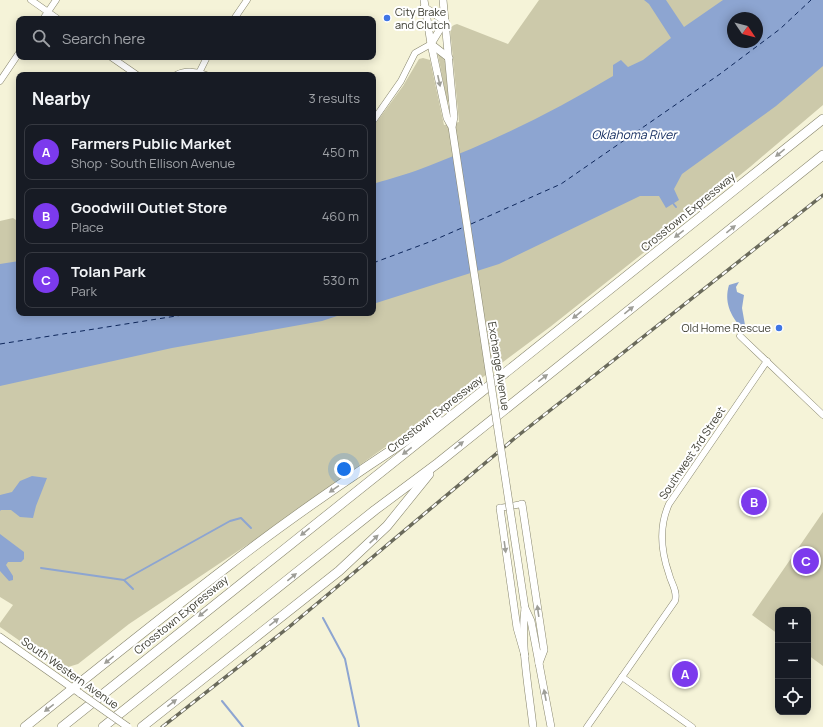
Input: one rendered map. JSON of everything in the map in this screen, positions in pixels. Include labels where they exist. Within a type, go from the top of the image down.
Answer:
[{"type":"highway","name":"Crosstown Expressway","points":[[62,727],[823,120]]},
{"type":"highway","points":[[103,727],[823,155]]},
{"type":"highway","points":[[25,727],[77,692],[227,567],[264,539],[378,458],[481,392]]},
{"type":"highway","points":[[142,727],[344,566],[387,526],[438,462]]},
{"type":"main road","name":"Exchange Avenue","points":[[443,0],[454,117],[452,127],[525,608],[531,621],[551,727]]},
{"type":"main road","name":"Exchange Avenue","points":[[424,4],[447,118],[452,127]]},
{"type":"main road","points":[[424,4],[445,21],[431,44],[449,58]]},
{"type":"main road","points":[[522,504],[544,650],[539,663]]},
{"type":"main road","points":[[500,508],[517,628],[525,656]]},
{"type":"main road","name":"Exchange Avenue","points":[[525,608],[523,622],[525,656],[533,727]]},
{"type":"main road","name":"South Western Avenue","points":[[0,637],[128,727]]},
{"type":"street","points":[[30,0],[54,16]]},
{"type":"street","points":[[45,16],[56,0]]},
{"type":"street","points":[[236,16],[247,0]]},
{"type":"street","points":[[376,118],[401,81],[415,53],[431,44]]},
{"type":"street","points":[[0,81],[16,57]]},
{"type":"street","points":[[116,60],[133,72]]},
{"type":"street","points":[[200,72],[206,60]]},
{"type":"street","points":[[740,336],[823,415]]},
{"type":"street","name":"Southwest 3rd Street","points":[[587,727],[676,598],[676,591],[667,570],[663,545],[663,525],[667,508],[674,495],[767,361]]},
{"type":"street","points":[[500,508],[522,504]]},
{"type":"street","points":[[622,677],[692,727]]},
{"type":"shaded area","points":[[539,0],[823,0],[823,105],[666,235],[550,327],[471,386],[253,541],[129,624],[78,664],[68,667],[50,662],[0,627],[0,623],[13,605],[0,597],[0,221],[13,218],[16,220],[16,316],[376,316],[376,123],[403,86],[419,59],[423,58],[430,60],[444,125],[459,122],[450,28],[457,24],[508,44]]},
{"type":"shaded area","points":[[439,53],[445,61],[449,101],[447,102],[438,55]]},
{"type":"shaded area","points":[[823,512],[823,666],[811,657],[811,607],[775,607],[775,632],[752,615]]},
{"type":"water","name":"Oklahoma River","points":[[644,0],[666,0],[684,27],[723,0],[823,0],[823,66],[776,106],[682,174],[674,189],[679,200],[666,208],[659,196],[640,196],[499,264],[376,303],[376,183],[424,168],[501,136],[547,113],[613,76],[613,65],[621,60],[628,67],[643,60],[671,38],[649,4]]},
{"type":"water","points":[[16,261],[16,316],[337,316],[322,321],[172,348],[0,386],[0,264]]},
{"type":"water","points":[[739,282],[736,287],[737,292],[744,295],[742,308],[745,325],[742,328],[731,313],[727,297],[729,285]]},
{"type":"water","points":[[32,476],[47,478],[33,518],[20,517],[11,510],[0,511],[0,495],[12,492],[20,481]]},
{"type":"water","points":[[0,534],[24,552],[24,559],[21,562],[8,562],[6,565],[13,576],[13,580],[9,581],[0,571]]},
{"type":"waterway","points":[[672,202],[676,207]]},
{"type":"waterway","points":[[124,580],[230,521],[241,518],[251,528]]},
{"type":"waterway","points":[[41,568],[124,580],[133,589]]},
{"type":"waterway","points":[[323,618],[345,659],[359,727]]},
{"type":"waterway","points":[[222,701],[243,727]]},
{"type":"ferry route","points":[[471,224],[561,184],[720,74],[780,29],[811,0]]},
{"type":"ferry route","points":[[376,262],[432,241],[464,227]]},
{"type":"ferry route","points":[[0,344],[176,316]]},
{"type":"railway","points":[[162,727],[289,627],[515,438],[823,195]]},
{"type":"place","name":"City Brake and Clutch","points":[[387,18]]},
{"type":"place","name":"Old Home Rescue","points":[[779,328]]},
{"type":"place","name":"Goodwill Outlet Store","points":[[754,502]]},
{"type":"place","name":"Tolan Park","points":[[806,561]]},
{"type":"place","name":"Farmers Public Market","points":[[685,674]]}]
